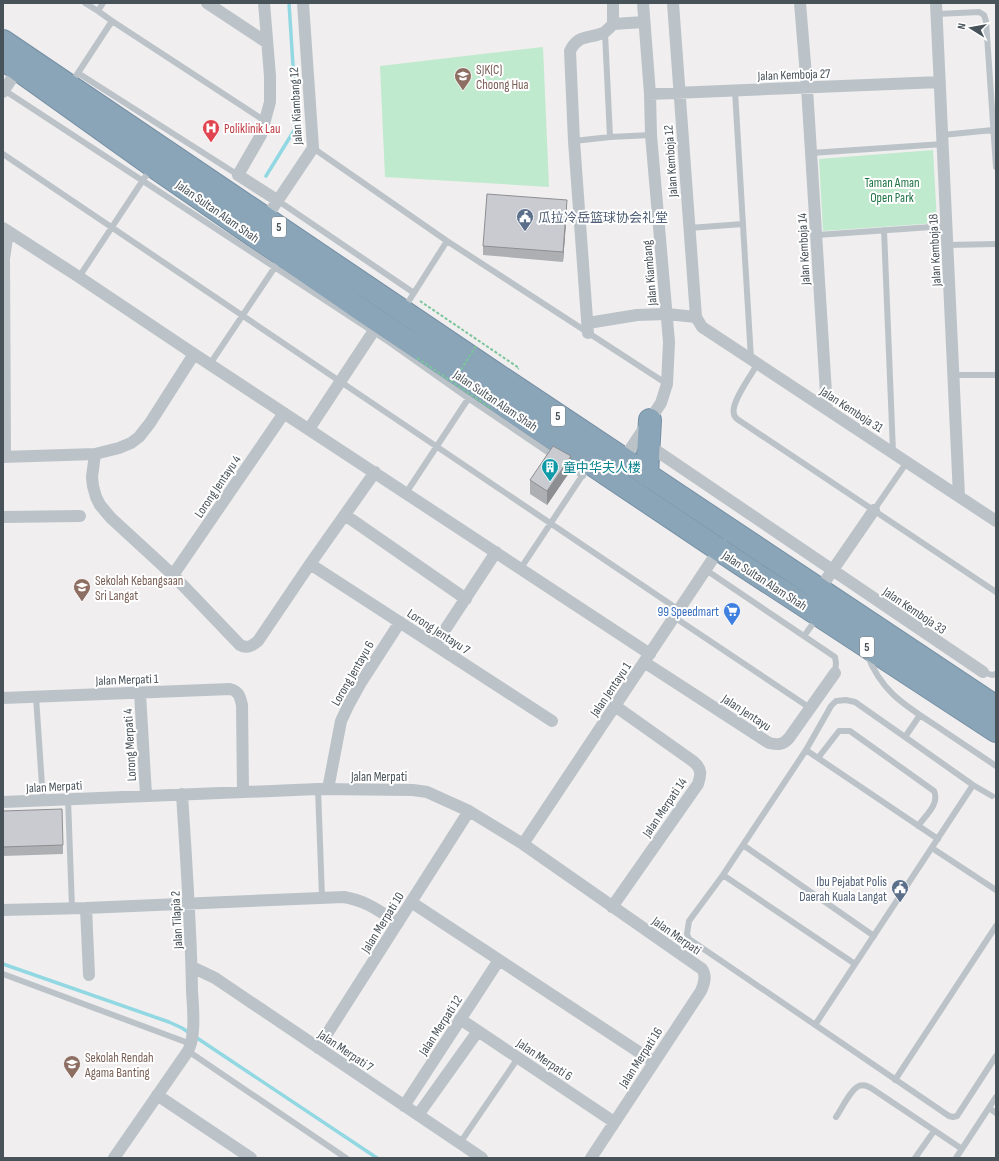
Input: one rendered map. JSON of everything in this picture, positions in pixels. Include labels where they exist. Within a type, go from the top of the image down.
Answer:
[{"type":"highway","name":"Jalan Sultan Alam Shah","points":[[3,41],[16,61],[148,173],[279,261],[617,468],[719,550],[996,732]]},
{"type":"highway","name":"Jalan Sultan Alam Shah","points":[[16,61],[74,79],[266,218],[409,300],[478,384],[587,469],[617,468],[647,475],[996,707]]},
{"type":"highway","points":[[647,475],[650,420]]},
{"type":"street","points":[[207,3],[266,42]]},
{"type":"street","points":[[264,3],[266,42],[270,76],[270,102],[261,135],[238,175],[277,200]]},
{"type":"street","name":"Jalan Kiambang 12","points":[[266,218],[313,148],[303,3]]},
{"type":"street","points":[[609,28],[613,3]]},
{"type":"street","name":"Jalan Kiambang","points":[[617,468],[661,403],[667,384],[669,342],[651,136],[650,94],[643,3]]},
{"type":"street","name":"Jalan Kemboja 12","points":[[673,3],[696,317]]},
{"type":"street","name":"Jalan Kemboja 14","points":[[800,3],[808,88],[827,409]]},
{"type":"street","name":"Jalan Kemboja 18","points":[[937,9],[958,496]]},
{"type":"street","points":[[644,22],[609,28],[580,38],[573,43],[570,50],[574,141],[588,328],[637,315],[667,314],[696,317]]},
{"type":"street","points":[[4,91],[16,61]]},
{"type":"street","name":"Jalan Kemboja 27","points":[[650,94],[940,82]]},
{"type":"street","points":[[194,354],[150,423],[139,437],[131,443],[120,448],[95,454],[4,457],[4,259],[6,230],[521,568],[647,658]]},
{"type":"street","name":"Jalan Kemboja 31","points":[[696,317],[702,327],[996,521]]},
{"type":"street","points":[[309,429],[374,332]]},
{"type":"street","name":"Lorong Jentayu 4","points":[[173,575],[284,412]]},
{"type":"street","name":"Jalan Kemboja 33","points":[[648,445],[983,672]]},
{"type":"street","points":[[95,454],[92,477],[96,497],[100,505],[111,518],[173,575],[243,647],[250,647],[258,641],[375,472]]},
{"type":"street","points":[[819,590],[874,510]]},
{"type":"street","points":[[345,515],[466,599]]},
{"type":"street","points":[[3,517],[80,516]]},
{"type":"street","name":"Jalan Jentayu 1","points":[[523,844],[732,531]]},
{"type":"street","points":[[435,645],[496,552]]},
{"type":"street","name":"Lorong Jentayu 7","points":[[310,564],[552,721]]},
{"type":"street","name":"Lorong Jentayu 6","points":[[323,789],[341,721],[360,684],[400,622]]},
{"type":"street","name":"Jalan Jentayu","points":[[647,658],[769,743],[779,745],[785,742],[835,673]]},
{"type":"street","name":"Jalan Merpati 1","points":[[3,698],[140,692],[235,690],[239,694],[242,705],[243,791]]},
{"type":"street","name":"Lorong Merpati 4","points":[[140,692],[146,795]]},
{"type":"street","name":"Jalan Merpati 14","points":[[612,907],[698,784],[701,776],[698,766],[694,762],[615,706]]},
{"type":"street","name":"Jalan Merpati","points":[[3,802],[243,791],[323,789],[413,790],[427,792],[469,811],[523,844],[702,969]]},
{"type":"street","name":"Jalan Tilapia 2","points":[[182,794],[192,967],[193,1024],[189,1048]]},
{"type":"street","name":"Jalan Merpati 10","points":[[318,1048],[469,811]]},
{"type":"street","points":[[3,910],[344,897],[357,899],[368,903],[398,923]]},
{"type":"street","points":[[412,902],[654,1062]]},
{"type":"street","points":[[86,908],[89,975]]},
{"type":"street","name":"Jalan Merpati 12","points":[[404,1106],[499,960]]},
{"type":"street","name":"Jalan Merpati 7","points":[[192,967],[215,978],[482,1158]]},
{"type":"street","name":"Jalan Merpati 16","points":[[591,1158],[701,991],[705,977],[702,969]]},
{"type":"street","name":"Jalan Merpati 6","points":[[460,1019],[614,1122]]},
{"type":"street","points":[[418,1115],[478,1031]]},
{"type":"street","points":[[114,1158],[189,1048]]},
{"type":"street","points":[[157,1095],[237,1154],[251,1158]]},
{"type":"lane","points":[[84,3],[265,121]]},
{"type":"lane","points":[[98,12],[103,3]]},
{"type":"lane","points":[[937,9],[979,12],[984,15],[986,21],[996,167]]},
{"type":"lane","points":[[112,21],[74,79],[238,175]]},
{"type":"lane","points":[[609,28],[610,137]]},
{"type":"lane","points":[[4,91],[148,173],[79,277]]},
{"type":"lane","points":[[735,91],[743,224],[754,361],[735,402],[734,415],[737,419],[996,592]]},
{"type":"lane","points":[[811,153],[943,140],[994,130]]},
{"type":"lane","points":[[574,141],[610,137],[651,136]]},
{"type":"lane","points":[[313,148],[447,241],[588,328],[667,384]]},
{"type":"lane","points":[[3,154],[551,523],[810,708]]},
{"type":"lane","points":[[277,200],[409,300],[447,241]]},
{"type":"lane","points":[[689,228],[743,224]]},
{"type":"lane","points":[[816,235],[946,226]]},
{"type":"lane","points":[[884,230],[893,452]]},
{"type":"lane","points":[[947,245],[996,244]]},
{"type":"lane","points":[[210,364],[279,261],[374,332],[478,384],[406,493]]},
{"type":"lane","points":[[953,375],[996,375]]},
{"type":"lane","points":[[874,510],[907,462]]},
{"type":"lane","points":[[521,568],[587,469]]},
{"type":"lane","points":[[706,570],[835,657],[835,673]]},
{"type":"lane","points":[[804,636],[819,615]]},
{"type":"lane","points":[[863,644],[870,664],[880,680],[898,701],[996,766]]},
{"type":"lane","points":[[983,672],[992,675],[996,674]]},
{"type":"lane","points":[[36,697],[43,800]]},
{"type":"lane","points":[[992,796],[855,702],[841,700],[836,701],[831,706],[806,750],[723,875],[689,921],[686,934],[689,939],[895,1080],[953,1117],[957,1116],[996,1056]]},
{"type":"lane","points":[[906,737],[920,715]]},
{"type":"lane","points":[[818,758],[839,731],[850,731],[934,791],[936,798],[934,804],[918,826]]},
{"type":"lane","points":[[806,750],[938,839]]},
{"type":"lane","points":[[815,1025],[974,785]]},
{"type":"lane","points":[[322,897],[323,789]]},
{"type":"lane","points":[[68,799],[72,908]]},
{"type":"lane","points":[[743,845],[874,936]]},
{"type":"lane","points":[[932,848],[996,890]]},
{"type":"lane","points":[[723,875],[855,964]]},
{"type":"lane","points":[[895,1080],[996,926]]},
{"type":"lane","points":[[3,974],[189,1048],[346,1158]]},
{"type":"lane","points":[[460,1143],[518,1058]]},
{"type":"lane","points":[[836,1117],[853,1091],[858,1086],[866,1086],[962,1149]]},
{"type":"lane","points":[[956,1158],[996,1098]]},
{"type":"lane","points":[[989,1108],[996,1113]]},
{"type":"lane","points":[[915,1158],[934,1131]]},
{"type":"path","points":[[409,300],[444,317],[519,368]]},
{"type":"path","points":[[476,346],[455,379],[494,405]]},
{"type":"path","points":[[417,358],[492,409]]},
{"type":"green space","points":[[543,47],[549,187],[385,177],[380,66]]},
{"type":"green space","name":"Taman Aman Open Park","points":[[933,150],[937,223],[823,231],[819,159]]},
{"type":"building","name":"瓜拉冷岳篮球协会礼堂","points":[[487,194],[567,200],[563,252],[483,246]]},
{"type":"building","points":[[553,446],[571,456],[547,491],[530,480]]},
{"type":"building","points":[[62,809],[63,845],[3,847],[3,811]]},
{"type":"waterway","points":[[266,176],[295,129],[296,113],[289,3]]},
{"type":"waterway","points":[[3,964],[169,1022],[182,1028],[377,1158]]},
{"type":"place","name":"SJK(C) Choong Hua","points":[[463,91]]},
{"type":"place","name":"Poliklinik Lau","points":[[211,143]]},
{"type":"place","name":"瓜拉冷岳篮球协会礼堂","points":[[525,232]]},
{"type":"place","name":"童中华夫人楼","points":[[550,482]]},
{"type":"place","name":"Sekolah Kebangsaan Sri Langat","points":[[82,602]]},
{"type":"place","name":"99 Speedmart","points":[[732,626]]},
{"type":"place","name":"Ibu Pejabat Polis Daerah Kuala Langat","points":[[900,903]]},
{"type":"place","name":"Sekolah Rendah Agama Banting","points":[[72,1079]]}]
